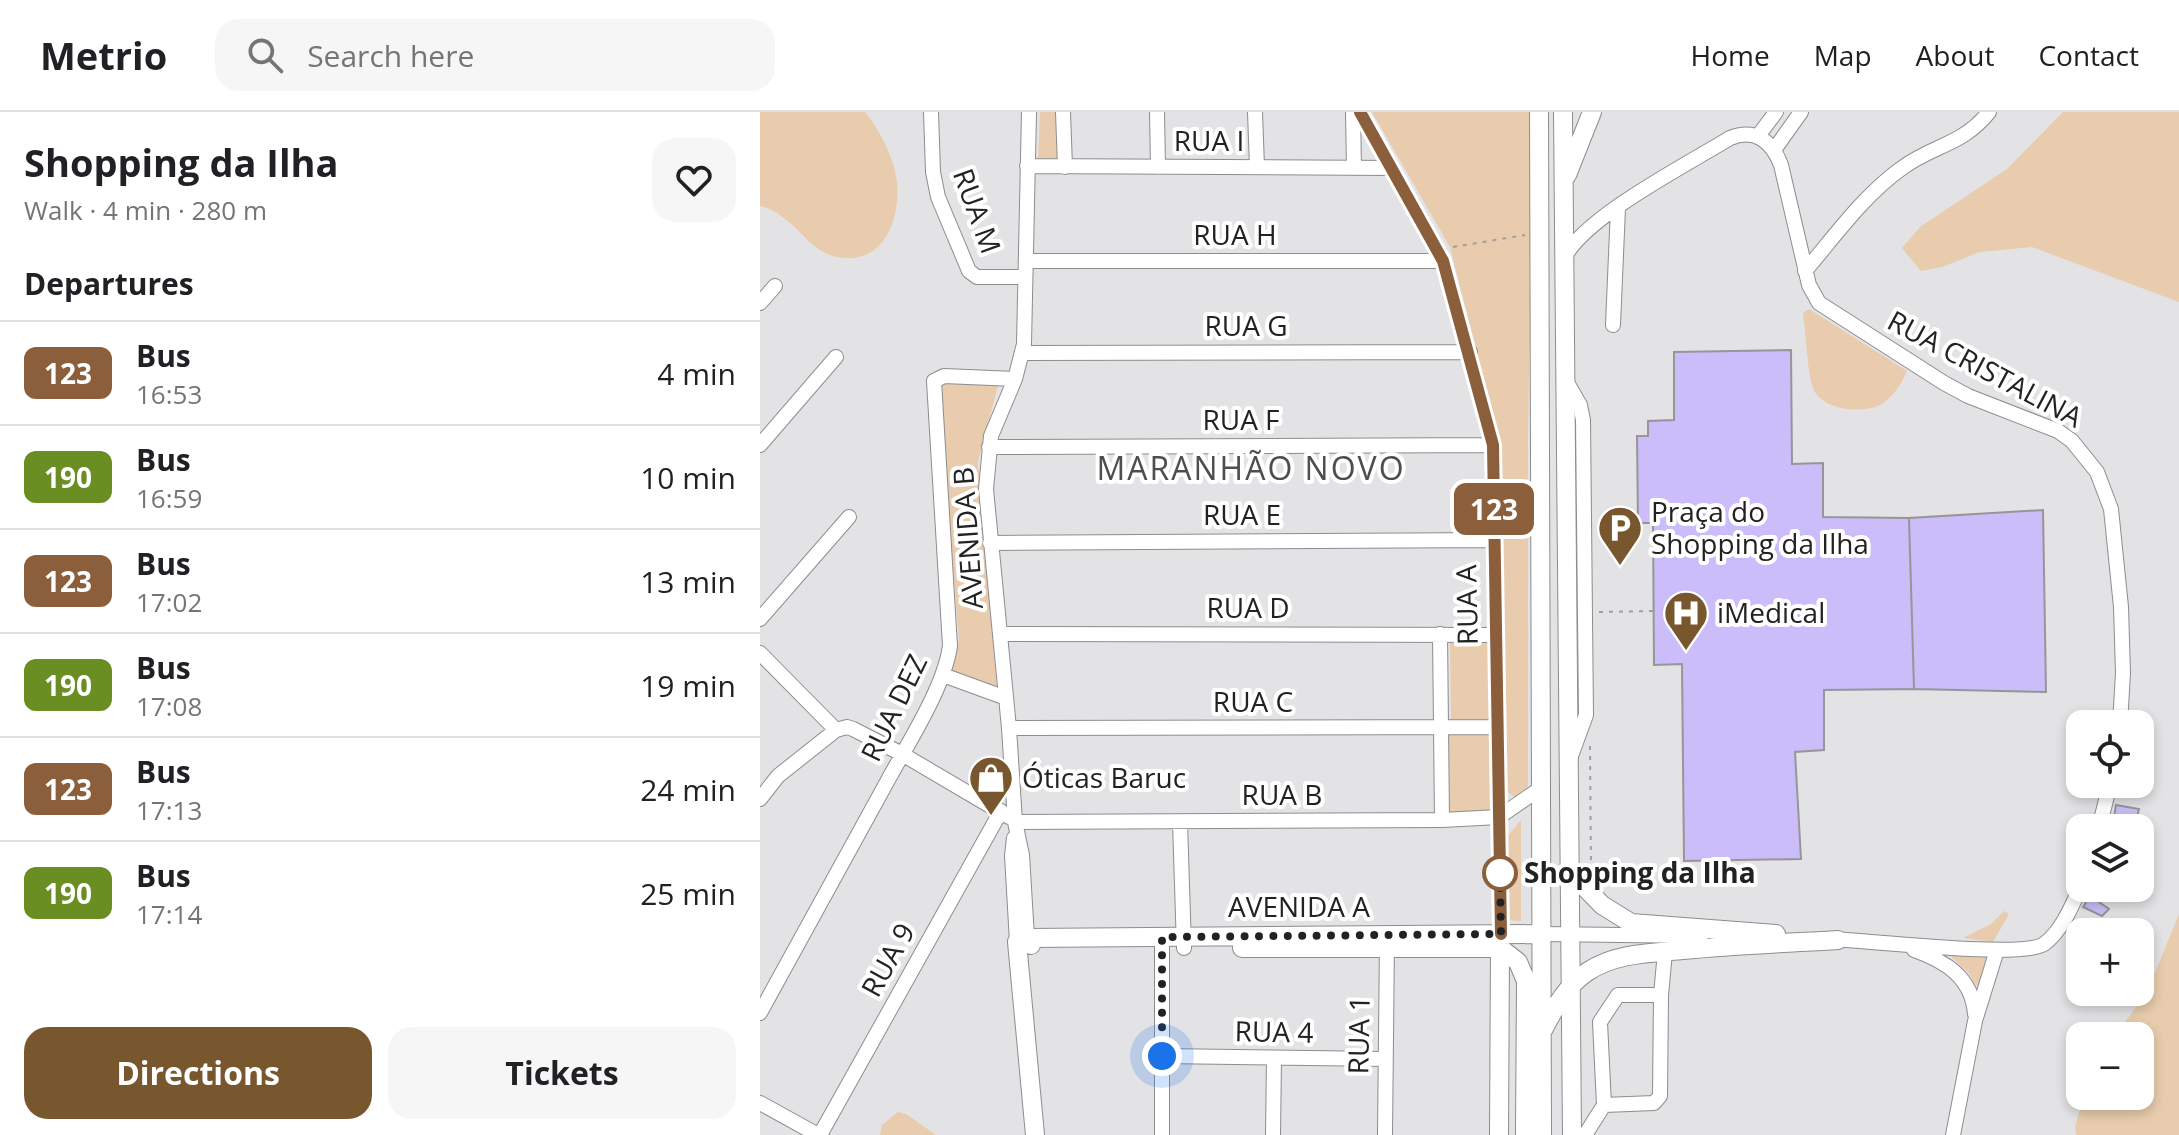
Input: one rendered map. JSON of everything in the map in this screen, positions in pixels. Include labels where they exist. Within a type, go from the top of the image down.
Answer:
[{"type":"main road","points":[[1539,112],[1542,1135]]},
{"type":"main road","points":[[1563,112],[1572,1135]]},
{"type":"main road","points":[[1563,186],[1592,112]]},
{"type":"main road","points":[[1570,872],[1602,905],[1631,923],[1838,940]]},
{"type":"main road","points":[[1527,988],[1542,934]]},
{"type":"main road","name":"AVENIDA A","points":[[1024,944],[1500,941],[1542,934]]},
{"type":"main road","points":[[1542,1032],[1571,986],[1591,969],[1613,960],[1665,952],[1838,940]]},
{"type":"main road","points":[[1500,941],[1525,974],[1527,988],[1525,1135]]},
{"type":"main road","name":"RUA A","points":[[1499,1135],[1500,941]]},
{"type":"main road","points":[[1024,944],[1035,1135]]},
{"type":"main road","points":[[1024,944],[1042,1135]]},
{"type":"street","name":"RUA M","points":[[931,112],[933,172],[938,197],[969,271],[977,277],[1025,277]]},
{"type":"street","name":"AVENIDA B","points":[[1024,944],[1022,855],[1015,822],[986,489],[989,447],[995,423],[1015,379],[1022,353],[1029,112]]},
{"type":"street","points":[[1063,112],[1065,167]]},
{"type":"street","points":[[1157,112],[1158,167]]},
{"type":"street","points":[[1255,112],[1257,167]]},
{"type":"street","points":[[1353,112],[1354,168]]},
{"type":"street","name":"RUA A","points":[[1360,112],[1443,261],[1493,445],[1500,941]]},
{"type":"street","points":[[1805,271],[1890,177],[1912,161],[1968,134],[1989,112]]},
{"type":"street","points":[[1758,136],[1775,113]]},
{"type":"street","points":[[1564,259],[1583,232],[1730,138],[1741,134],[1758,136],[1774,150],[1798,117]]},
{"type":"street","name":"RUA CRISTALINA","points":[[1774,150],[1783,174],[1805,271],[1813,294],[1829,311],[1968,396],[2058,431],[2072,441],[2097,472],[2111,509],[2121,607],[2121,710]]},
{"type":"street","name":"RUA I","points":[[1027,166],[1391,168]]},
{"type":"street","points":[[1613,325],[1618,208]]},
{"type":"street","name":"RUA H","points":[[1026,261],[1443,261]]},
{"type":"street","points":[[760,303],[775,286]]},
{"type":"street","name":"RUA G","points":[[1022,353],[1470,352]]},
{"type":"street","points":[[760,445],[836,357]]},
{"type":"street","name":"RUA DEZ","points":[[760,1013],[943,675],[950,646],[933,386],[938,377],[944,376],[1015,379]]},
{"type":"street","name":"RUA F","points":[[989,447],[1493,445]]},
{"type":"street","points":[[760,619],[849,517]]},
{"type":"street","name":"RUA E","points":[[990,543],[1494,540]]},
{"type":"street","name":"RUA D","points":[[1001,634],[1496,635]]},
{"type":"street","name":"RUA A","points":[[1440,634],[1442,820]]},
{"type":"street","points":[[760,653],[836,730]]},
{"type":"street","points":[[943,675],[1006,698]]},
{"type":"street","points":[[760,799],[778,776],[836,730],[847,727],[902,754],[1015,822]]},
{"type":"street","name":"RUA C","points":[[1009,728],[1497,727]]},
{"type":"street","points":[[1499,817],[1541,788]]},
{"type":"street","name":"RUA 9","points":[[819,1135],[1001,811]]},
{"type":"street","name":"RUA B","points":[[1015,822],[1442,820],[1499,817]]},
{"type":"street","points":[[1180,822],[1184,942]]},
{"type":"street","points":[[1953,1135],[1975,1021],[1997,950],[2032,949],[2044,944],[2059,927],[2072,902]]},
{"type":"street","name":"AVENIDA A","points":[[1542,934],[1838,940],[1997,950]]},
{"type":"street","name":"RUA 1","points":[[1385,1135],[1386,941]]},
{"type":"street","points":[[1162,942],[1162,1135]]},
{"type":"street","points":[[1891,943],[1938,960],[1958,973],[1971,992],[1975,1021]]},
{"type":"street","points":[[1604,1105],[1654,1103],[1660,1096],[1661,995],[1665,952]]},
{"type":"street","points":[[1585,1135],[1604,1105],[1602,1016],[1618,995],[1661,995]]},
{"type":"street","name":"RUA 4","points":[[1162,1056],[1385,1059]]},
{"type":"street","points":[[1273,1135],[1274,1059]]},
{"type":"street","points":[[760,1103],[819,1135]]},
{"type":"path","points":[[1443,261],[1452,247],[1539,232]]},
{"type":"path","points":[[1590,613],[1654,611]]},
{"type":"shaded area","points":[[760,112],[865,112],[886,145],[897,184],[894,219],[878,247],[865,255],[849,258],[830,255],[813,245],[782,216],[760,206]]},
{"type":"shaded area","points":[[1040,112],[1057,112],[1058,159],[1038,158]]},
{"type":"shaded area","points":[[1372,112],[1533,112],[1528,436],[1528,786],[1524,793],[1515,798],[1508,792],[1499,439],[1450,247]]},
{"type":"shaded area","points":[[2063,112],[2179,112],[2179,302],[2032,247],[1980,252],[1942,267],[1921,271],[1902,248],[1920,227],[2007,169]]},
{"type":"shaded area","points":[[1809,309],[1907,371],[1889,399],[1872,408],[1853,409],[1833,405],[1817,395],[1809,372],[1803,313]]},
{"type":"shaded area","points":[[937,380],[998,385],[978,462],[997,689],[951,672],[959,640]]},
{"type":"shaded area","points":[[1492,642],[1493,721],[1451,722],[1450,643]]},
{"type":"shaded area","points":[[1490,734],[1492,813],[1450,814],[1448,735]]},
{"type":"shaded area","points":[[1521,820],[1521,921],[1505,920],[1505,839]]},
{"type":"shaded area","points":[[2004,911],[2009,914],[1993,942],[1963,938],[1991,924]]},
{"type":"shaded area","points":[[2179,914],[2179,1135],[2076,1135],[2080,1110],[2154,1110],[2154,1022],[2125,1022],[2137,1006],[2154,1006],[2154,975]]},
{"type":"shaded area","points":[[1948,954],[1987,955],[1980,985],[1976,985],[1968,972]]},
{"type":"shaded area","points":[[898,1112],[906,1114],[936,1135],[880,1135],[882,1125]]},
{"type":"building","name":"Shopping da Ilha","points":[[1791,350],[1792,464],[1823,463],[1823,517],[1909,518],[1914,689],[1824,690],[1824,750],[1795,752],[1801,859],[1684,861],[1682,664],[1654,665],[1653,523],[1638,523],[1637,436],[1648,436],[1648,421],[1674,420],[1674,352]]},
{"type":"building","points":[[2043,510],[2046,692],[1914,689],[1909,518]]},
{"type":"building","points":[[2116,805],[2139,809],[2138,814],[2114,814]]},
{"type":"building","points":[[2086,902],[2099,902],[2109,909],[2102,916],[2083,907]]},
{"type":"bus line","name":"123","points":[[1360,112],[1443,261],[1493,445],[1501,934]]},
{"type":"place","name":"Praça do Shopping da Ilha","points":[[1620,567]]},
{"type":"place","name":"iMedical","points":[[1686,652]]},
{"type":"place","name":"Óticas Baruc","points":[[991,817]]},
{"type":"place","name":"Shopping da Ilha","points":[[1500,873]]},
{"type":"district","name":"MARANHÃO NOVO","points":[[1251,469]]},
{"type":"route","points":[[1162,1056],[1162,937],[1501,934],[1500,873]]}]
